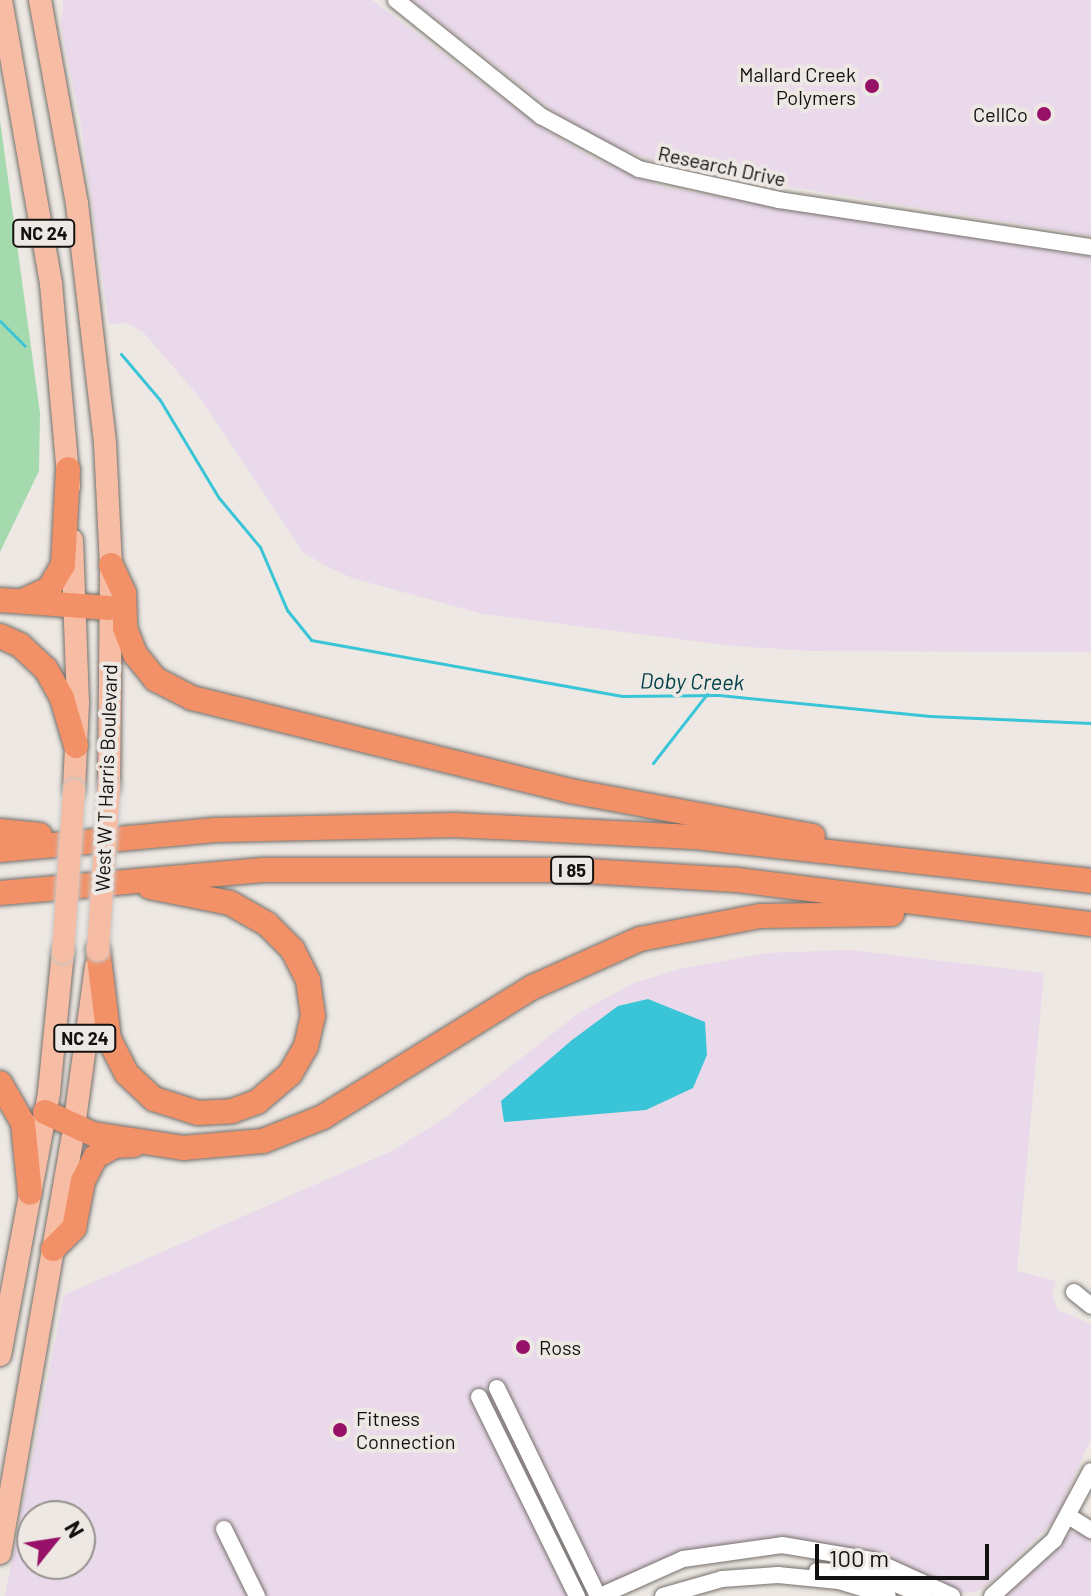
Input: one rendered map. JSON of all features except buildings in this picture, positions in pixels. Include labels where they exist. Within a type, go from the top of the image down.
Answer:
[{"type":"highway","points":[[12,600],[49,589],[63,565],[68,469]]},
{"type":"highway","points":[[111,565],[124,593],[125,628],[135,654],[155,679],[192,698],[570,791],[937,863]]},
{"type":"highway","points":[[12,600],[109,608]]},
{"type":"highway","points":[[0,636],[20,645],[46,669],[62,698],[76,746]]},
{"type":"highway","name":"I 85","points":[[0,850],[83,839],[308,826],[485,826],[694,837],[1091,881]]},
{"type":"highway","points":[[0,831],[83,839]]},
{"type":"highway","name":"I 85","points":[[0,893],[116,882],[364,867],[570,870],[737,880],[1091,924]]},
{"type":"highway","points":[[98,950],[109,1039],[127,1074],[154,1099],[198,1113],[232,1111],[269,1094],[298,1061],[310,1032],[312,997],[301,963],[281,936],[230,903],[116,882]]},
{"type":"highway","points":[[45,1112],[74,1127],[152,1144],[211,1149],[292,1131],[350,1102],[546,980],[640,939],[685,927],[805,913],[1026,917]]},
{"type":"highway","points":[[0,1083],[23,1123],[30,1193]]},
{"type":"highway","points":[[53,1249],[74,1228],[83,1181],[95,1157],[115,1146],[152,1144]]},
{"type":"main road","name":"West W T Harris Boulevard","points":[[0,1355],[45,1112],[63,952],[76,746],[75,603],[68,469],[41,210],[2,22],[1,0]]},
{"type":"main road","name":"West W T Harris Boulevard","points":[[0,1553],[74,1127],[98,950],[109,786],[111,565],[91,308],[40,0]]},
{"type":"main road","points":[[49,46],[56,0]]},
{"type":"street","name":"Research Drive","points":[[396,0],[541,116],[639,169],[779,200],[1091,247]]},
{"type":"street","points":[[1074,1292],[1091,1306]]},
{"type":"street","points":[[497,1388],[599,1596],[683,1559],[782,1545],[873,1560],[952,1596]]},
{"type":"street","points":[[479,1397],[577,1596]]},
{"type":"street","points":[[992,1596],[1049,1546],[1070,1517],[1085,1505],[1091,1471]]},
{"type":"street","points":[[1070,1517],[1091,1530]]},
{"type":"street","points":[[224,1529],[257,1596]]},
{"type":"street","points":[[663,1596],[722,1579],[849,1570],[925,1596]]},
{"type":"street","points":[[804,1575],[888,1596]]},
{"type":"shaded area","points":[[63,0],[372,0],[543,129],[593,158],[666,188],[1091,257],[1091,652],[811,651],[734,646],[483,614],[352,578],[303,552],[200,398],[144,333],[128,323],[109,324],[80,119],[61,27]]},
{"type":"shaded area","points":[[412,0],[1091,0],[1091,236],[669,167],[614,146],[557,114]]},
{"type":"shaded area","points":[[850,950],[1044,973],[1017,1271],[1056,1281],[1052,1295],[1058,1310],[1091,1324],[1091,1438],[1056,1519],[992,1581],[976,1592],[961,1593],[881,1556],[823,1543],[765,1540],[683,1553],[591,1596],[5,1596],[16,1540],[16,1580],[96,1580],[96,1500],[24,1500],[64,1295],[394,1150],[446,1117],[579,1013],[634,983],[680,969],[767,953]]},
{"type":"shaded area","points":[[1079,1531],[1091,1535],[1091,1596],[1005,1596],[1069,1534]]},
{"type":"green space","points":[[0,120],[40,413],[39,471],[0,552]]},
{"type":"water","points":[[648,999],[705,1022],[707,1055],[693,1088],[646,1110],[504,1122],[501,1101],[572,1040],[618,1006]]},
{"type":"waterway","points":[[0,321],[25,346]]},
{"type":"waterway","name":"Doby Creek","points":[[121,354],[160,400],[219,498],[260,547],[287,610],[311,640],[622,696],[719,695],[930,716],[1091,723]]},
{"type":"waterway","points":[[653,763],[707,694]]},
{"type":"place","name":"Mallard Creek Polymers","points":[[872,86]]},
{"type":"place","name":"CellCo","points":[[1044,114]]},
{"type":"place","name":"Ross","points":[[523,1347]]},
{"type":"place","name":"Fitness Connection","points":[[340,1430]]}]
